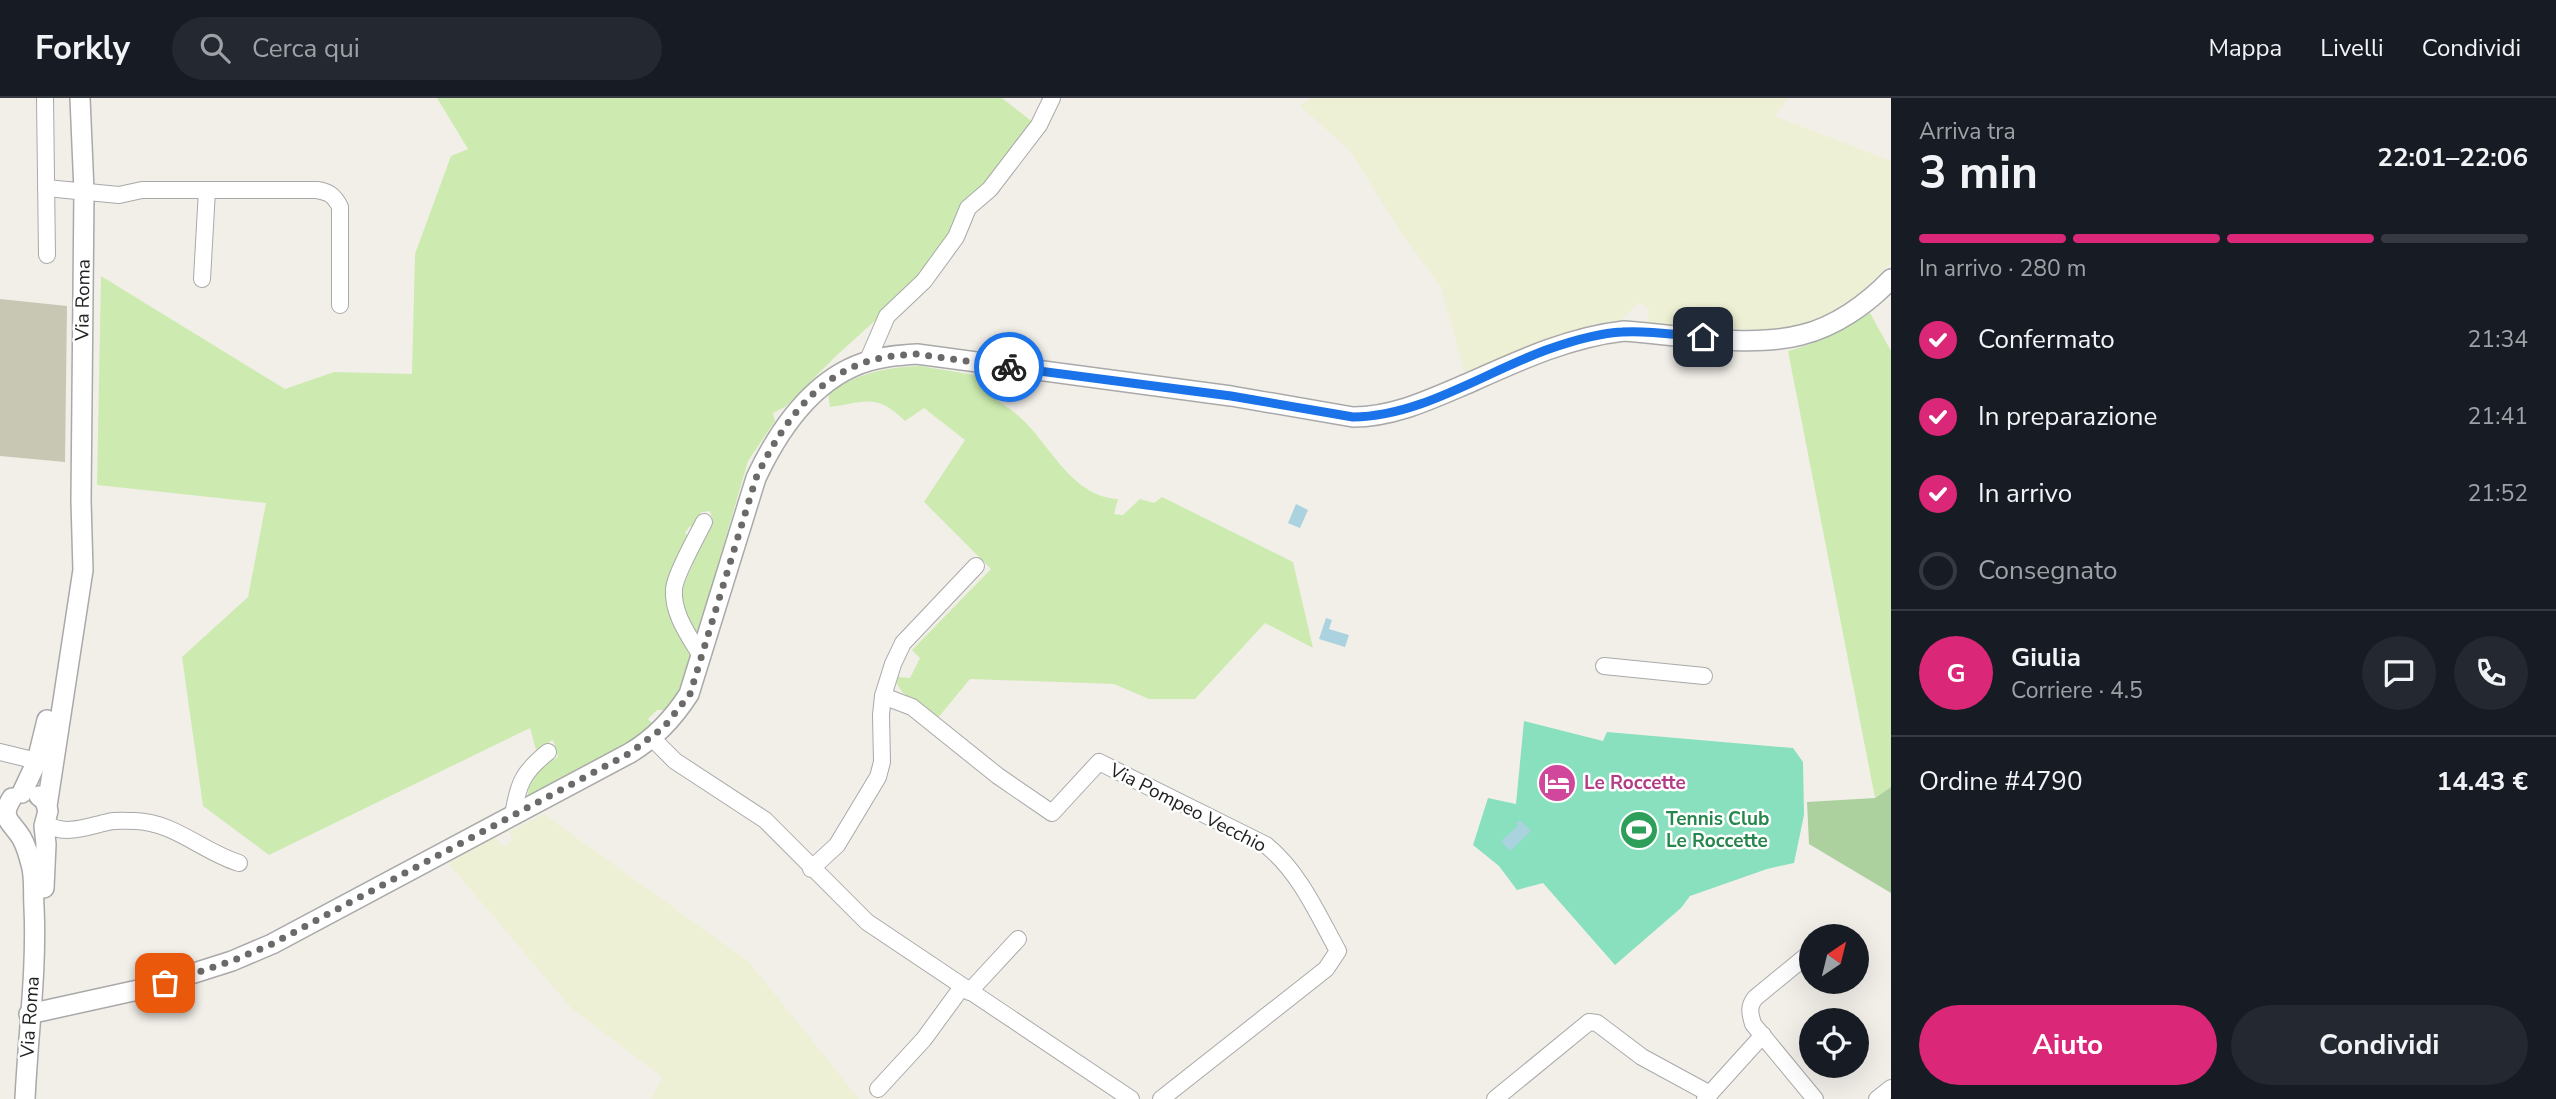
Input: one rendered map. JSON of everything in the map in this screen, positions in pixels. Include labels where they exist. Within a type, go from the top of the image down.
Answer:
[{"type":"street","points":[[46,98],[47,255]]},
{"type":"street","name":"Via Roma","points":[[25,1099],[35,935],[44,893],[46,818],[83,570],[81,501],[84,191],[80,98]]},
{"type":"street","points":[[867,362],[887,316],[924,281],[956,237],[968,208],[990,189],[1040,125],[1052,98]]},
{"type":"street","points":[[46,188],[118,195],[142,190],[317,190],[335,197],[340,207],[340,305]]},
{"type":"street","points":[[202,279],[207,190]]},
{"type":"street","points":[[29,1014],[147,988],[232,961],[272,944],[645,743],[677,713],[690,694],[756,478],[771,446],[806,401],[844,372],[867,362],[917,354],[1231,396],[1353,417],[1373,417],[1410,407],[1548,349],[1611,333],[1624,331],[1755,341],[1803,335],[1858,308],[1891,279]]},
{"type":"street","name":"Via Roma","points":[[11,798],[37,761],[44,739],[81,501]]},
{"type":"street","points":[[701,656],[686,632],[676,607],[674,586],[704,522]]},
{"type":"street","points":[[811,869],[837,845],[878,777],[882,762],[883,696],[893,664],[904,643],[976,566]]},
{"type":"street","points":[[1604,666],[1703,676]]},
{"type":"street","name":"Via Pompeo Vecchio","points":[[883,696],[912,707],[998,776],[1052,813],[1099,762],[1266,845],[1283,859],[1298,880],[1338,951],[1326,969],[1161,1099]]},
{"type":"street","points":[[645,743],[765,820],[811,869],[867,922],[1130,1099]]},
{"type":"street","points":[[0,752],[37,761]]},
{"type":"street","points":[[513,816],[517,790],[528,768],[548,752]]},
{"type":"street","points":[[35,935],[32,868],[27,849],[10,829],[6,817],[11,798],[37,794],[52,828],[76,830],[110,821],[151,822],[239,863]]},
{"type":"street","points":[[10,829],[32,834],[46,818]]},
{"type":"street","points":[[878,1089],[966,990],[1018,939]]},
{"type":"street","points":[[1799,962],[1751,1004],[1750,1011],[1754,1024],[1815,1099]]},
{"type":"street","points":[[1495,1099],[1589,1021],[1597,1023],[1642,1057],[1708,1096],[1763,1035]]},
{"type":"street","points":[[1877,1099],[1891,1088]]},
{"type":"shaded area","points":[[1310,98],[1789,98],[1775,116],[1891,161],[1891,263],[1860,293],[1832,312],[1804,325],[1777,331],[1647,324],[1649,309],[1639,302],[1619,322],[1596,323],[1544,339],[1465,374],[1441,287],[1403,236],[1350,151],[1300,106]]},
{"type":"shaded area","points":[[0,299],[67,306],[65,462],[0,456]]},
{"type":"shaded area","points":[[544,814],[749,962],[859,1099],[652,1099],[662,1077],[571,1008],[448,863],[495,837],[504,847],[513,839],[509,832]]},
{"type":"green space","points":[[437,98],[1002,98],[1034,123],[986,182],[968,196],[953,233],[900,298],[785,407],[773,413],[775,421],[748,461],[697,637],[682,605],[680,594],[712,519],[710,511],[701,512],[695,529],[690,526],[685,533],[690,537],[673,620],[691,658],[677,694],[664,710],[657,710],[648,719],[652,723],[632,740],[528,800],[535,773],[558,757],[553,740],[536,750],[530,728],[269,855],[203,806],[182,657],[248,597],[266,503],[97,485],[101,276],[285,389],[334,372],[412,374],[415,254],[451,156],[468,149]]},
{"type":"green space","points":[[1870,313],[1891,351],[1891,787],[1875,798],[1788,351],[1830,335]]},
{"type":"green space","points":[[920,366],[981,376],[984,392],[1024,421],[1076,481],[1102,496],[1118,499],[1114,514],[1123,515],[1140,499],[1154,503],[1162,497],[1293,562],[1313,648],[1265,623],[1195,699],[1149,699],[1114,684],[970,679],[937,719],[902,692],[897,684],[898,677],[910,678],[920,658],[912,650],[991,569],[924,502],[965,440],[924,408],[905,421],[878,403],[862,402],[830,407],[828,393],[872,373]]},
{"type":"green space","name":"Tennis Club Le Roccette","points":[[1524,721],[1603,741],[1607,732],[1793,748],[1803,762],[1804,815],[1794,863],[1767,869],[1690,896],[1681,908],[1615,965],[1543,883],[1517,890],[1499,866],[1473,845],[1488,798],[1516,804]]},
{"type":"green space","points":[[1891,787],[1891,893],[1809,844],[1807,802],[1875,798]]},
{"type":"water","points":[[1296,504],[1308,510],[1300,528],[1288,523]]},
{"type":"water","points":[[1326,618],[1332,620],[1329,629],[1349,635],[1345,647],[1319,639]]},
{"type":"water","points":[[1520,820],[1531,831],[1510,851],[1501,841],[1518,826],[1516,823]]},
{"type":"way so far","points":[[165,983],[232,961],[272,944],[630,753],[652,738],[677,713],[690,694],[756,478],[771,446],[806,401],[828,383],[867,362],[902,355],[917,354],[1009,367]]},
{"type":"place","name":"Le Roccette","points":[[1557,783]]},
{"type":"place","name":"Tennis Club Le Roccette","points":[[1639,830]]},
{"type":"route","points":[[1009,367],[1231,396],[1353,417],[1373,417],[1410,407],[1548,349],[1573,342],[1624,331],[1703,337]]}]
